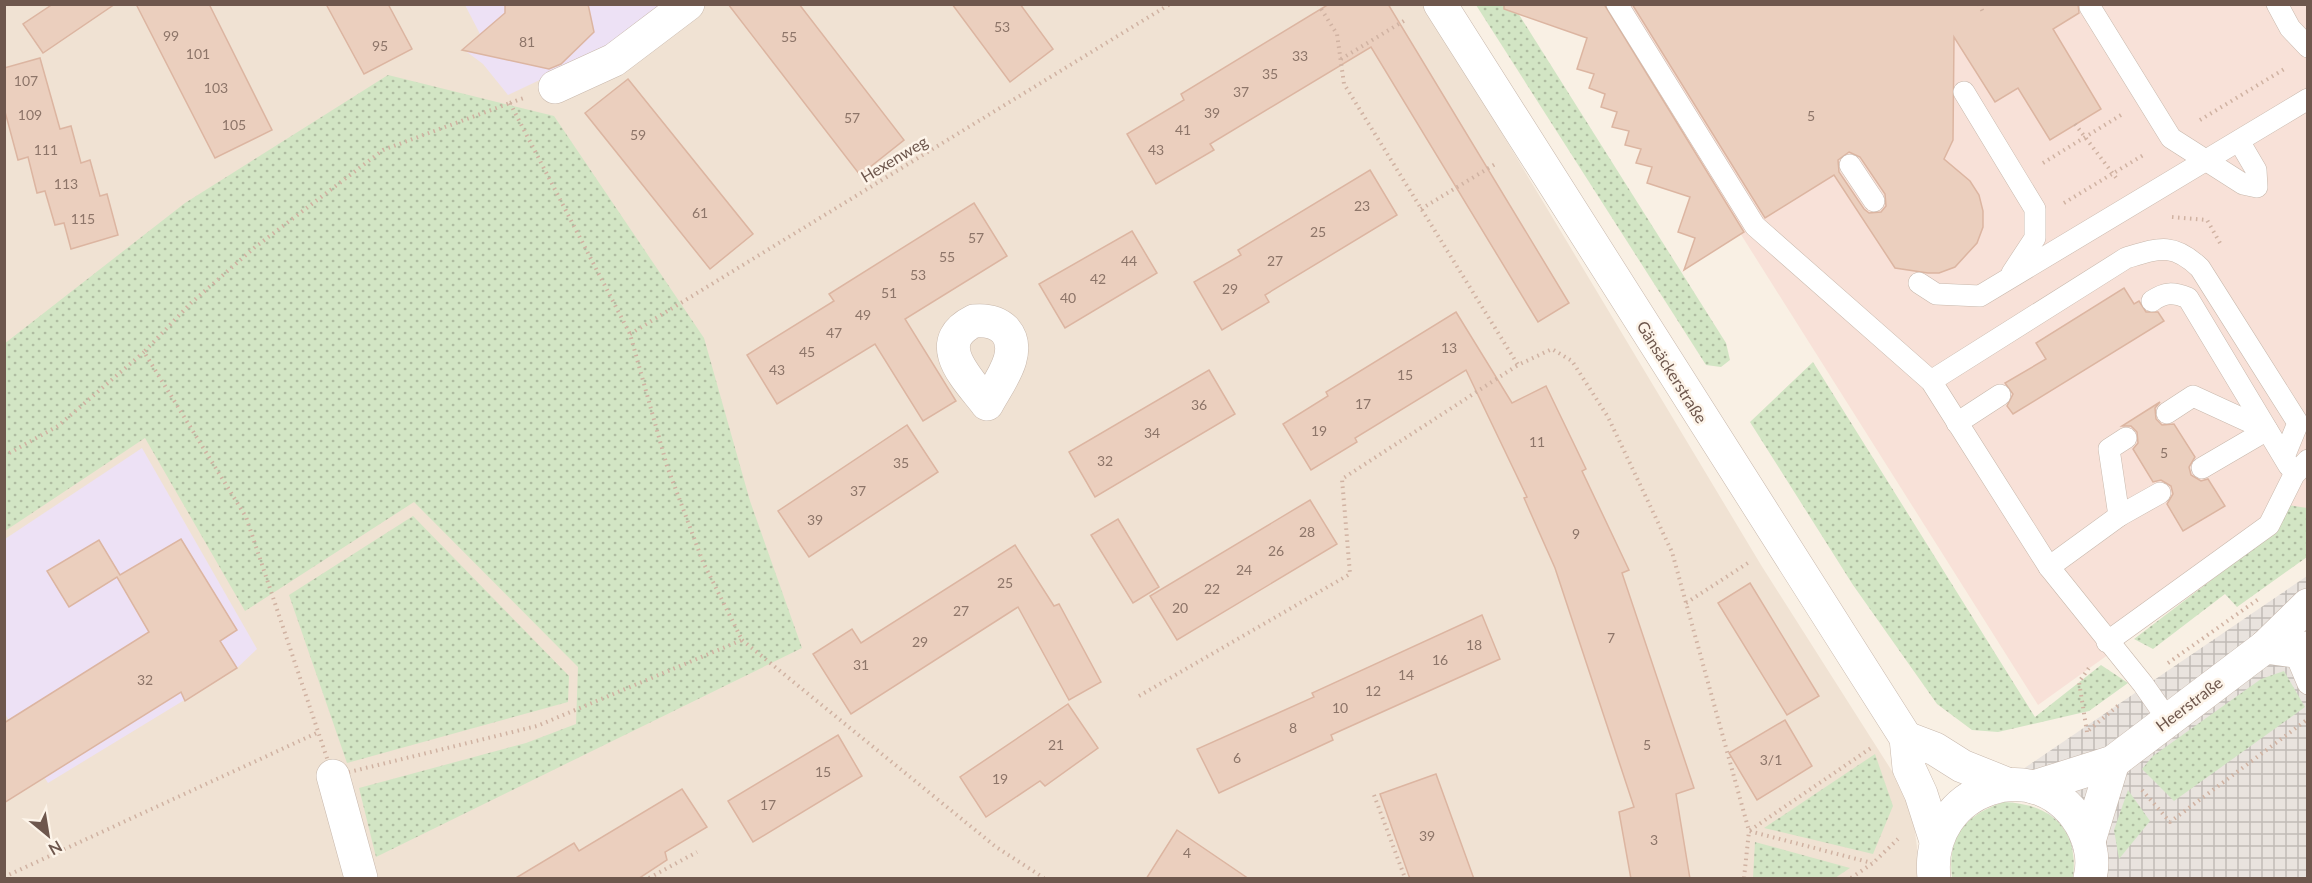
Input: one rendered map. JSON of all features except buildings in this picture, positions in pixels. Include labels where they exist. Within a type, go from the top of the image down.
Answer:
[{"type":"street","points":[[555,87],[614,60],[688,4]]},
{"type":"street","name":"Gänsäckerstraße","points":[[1440,4],[1781,542],[1893,746],[1909,768],[1921,794],[1931,865]]},
{"type":"street","name":"Heerstraße","points":[[1931,865],[1945,822],[1959,805],[1981,790],[2124,772],[2168,720],[2289,648],[2307,604]]},
{"type":"street","points":[[1893,746],[1935,748],[1962,766],[2066,805],[2079,820],[2089,841],[2093,867],[2090,879]]},
{"type":"street","points":[[2089,841],[2124,772]]},
{"type":"street","points":[[333,776],[361,879]]},
{"type":"lane","points":[[1617,4],[1755,226],[1931,381],[2049,567],[2143,684],[2168,720]]},
{"type":"lane","points":[[2277,4],[2290,28],[2307,47]]},
{"type":"lane","points":[[2090,7],[2171,138],[2243,184],[2257,187],[2256,170],[2239,141]]},
{"type":"lane","points":[[1964,92],[2035,209],[2035,238],[2008,279]]},
{"type":"lane","points":[[1919,283],[1936,294],[1980,296],[2307,99]]},
{"type":"lane","points":[[1850,165],[1874,201]]},
{"type":"lane","points":[[1931,381],[2126,258],[2159,248],[2186,254],[2200,268],[2298,423],[2298,468],[2269,525],[2107,642]]},
{"type":"lane","points":[[2151,301],[2161,295],[2174,292],[2188,298],[2267,430],[2298,468]]},
{"type":"lane","points":[[1957,423],[2000,394]]},
{"type":"lane","points":[[2167,413],[2193,396],[2267,430]]},
{"type":"lane","points":[[2202,468],[2267,430]]},
{"type":"lane","points":[[2119,516],[2109,449],[2126,438]]},
{"type":"lane","points":[[2049,567],[2119,516],[2160,493]]},
{"type":"lane","points":[[2289,648],[2307,684]]},
{"type":"path","name":"Hexenweg","points":[[630,334],[1170,4]]},
{"type":"path","points":[[1318,4],[1337,34],[1344,84],[1518,365]]},
{"type":"path","points":[[1979,4],[1983,12]]},
{"type":"path","points":[[1341,59],[1410,17]]},
{"type":"path","points":[[2016,179],[2146,100]]},
{"type":"path","points":[[4,456],[58,426],[144,352],[191,303],[254,248],[383,150],[510,103],[630,334],[667,466],[703,562],[742,640],[996,847],[1044,879]]},
{"type":"path","points":[[1421,209],[1528,144]]},
{"type":"path","points":[[1139,696],[1350,574],[1342,479],[1518,365],[1552,349],[1572,361],[1613,427],[1672,552],[1749,831],[1744,879]]},
{"type":"path","points":[[144,352],[246,517],[333,776],[537,726],[742,640]]},
{"type":"path","points":[[1686,603],[1781,542]]},
{"type":"path","points":[[2168,663],[2262,596]]},
{"type":"path","points":[[2107,642],[2079,682],[2087,732],[2126,698]]},
{"type":"path","points":[[2124,772],[2170,822],[2307,718]]},
{"type":"path","points":[[4,877],[319,732]]},
{"type":"path","points":[[1749,831],[1875,745],[1893,746]]},
{"type":"path","points":[[1374,795],[1405,879]]},
{"type":"path","points":[[1749,831],[1873,863]]},
{"type":"path","points":[[1851,878],[1873,863],[1900,837]]},
{"type":"path","points":[[649,879],[697,852]]},
{"type":"shaded area","points":[[5,4],[1425,5],[1761,565],[1911,801],[1921,878],[5,878]]},
{"type":"shaded area","points":[[465,5],[665,5],[597,53],[508,95],[483,64],[463,49],[480,34]]},
{"type":"shaded area","points":[[1596,5],[2307,5],[2307,512],[2038,705]]},
{"type":"shaded area","points":[[142,448],[257,649],[237,668],[48,783],[5,714],[5,539]]},
{"type":"shaded area","points":[[2307,576],[2307,878],[2091,878],[2046,811],[2023,769]]},
{"type":"green space","points":[[1476,5],[1513,5],[1726,343],[1730,360],[1721,367],[1706,365]]},
{"type":"green space","points":[[388,75],[554,116],[704,338],[750,501],[802,648],[376,857],[359,788],[526,743],[576,724],[578,667],[414,502],[245,611],[145,438],[5,531],[4,344],[185,203]]},
{"type":"green space","points":[[1813,362],[2035,717],[2101,665],[2128,683],[2089,711],[1998,732],[1972,730],[1937,704],[1853,585],[1750,422]]},
{"type":"green space","points":[[2288,505],[2307,508],[2307,557],[2237,607],[2225,594],[2153,649],[2134,639],[2276,531]]},
{"type":"green space","points":[[413,516],[569,676],[568,702],[347,763],[289,595]]},
{"type":"green space","points":[[2284,671],[2305,707],[2174,801],[2142,769],[2153,756],[2261,679]]},
{"type":"green space","points":[[1875,754],[1893,806],[1873,854],[1764,828]]},
{"type":"green space","points":[[2128,790],[2150,821],[2119,859],[2114,830]]},
{"type":"green space","points":[[2004,802],[2036,808],[2049,814],[2059,823],[2072,846],[2073,878],[1952,878],[1953,850],[1961,829],[1979,813]]},
{"type":"green space","points":[[1755,842],[1850,868],[1835,878],[1753,878]]}]
